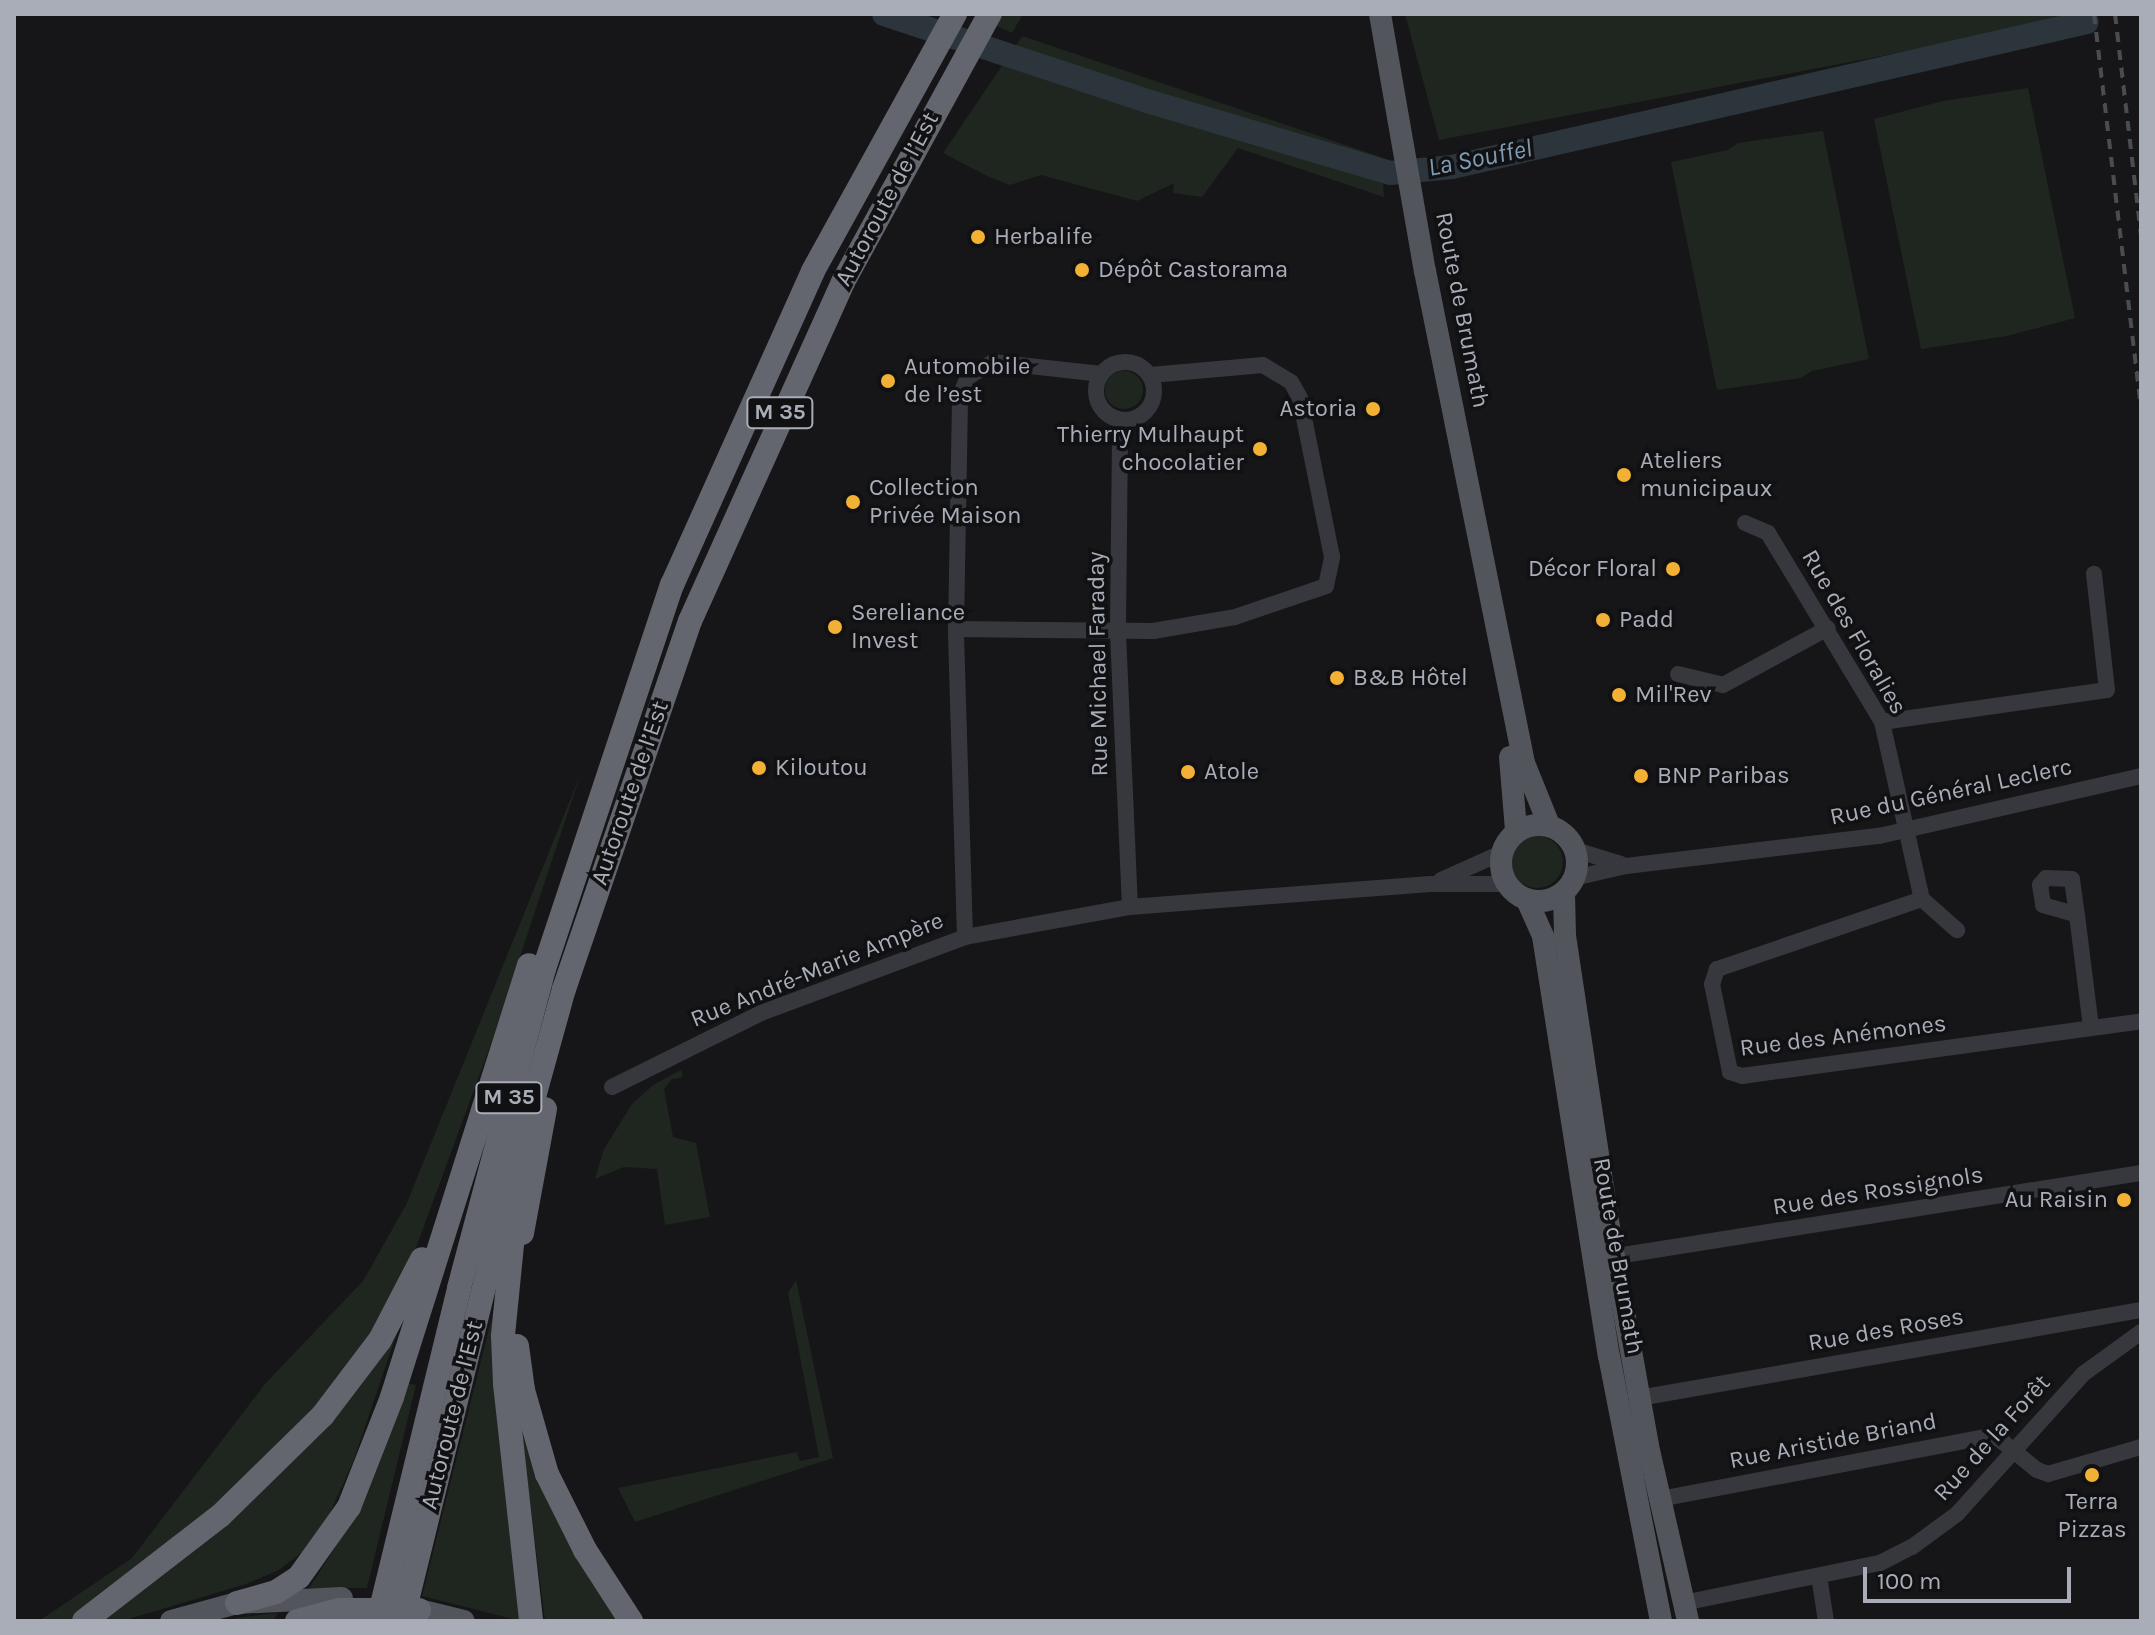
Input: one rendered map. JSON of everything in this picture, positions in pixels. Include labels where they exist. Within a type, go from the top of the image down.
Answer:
[{"type":"highway","name":"Autoroute de l’Est","points":[[378,1621],[540,985],[672,585],[813,271],[955,14]]},
{"type":"highway","name":"Autoroute de l’Est","points":[[410,1615],[527,1117],[596,891],[690,621],[749,481],[835,296],[990,14]]},
{"type":"highway","points":[[237,1603],[276,1592],[299,1577],[349,1507],[392,1397],[536,943],[672,585]]},
{"type":"highway","points":[[531,1621],[503,1336],[515,1217],[577,994],[596,891]]},
{"type":"highway","points":[[545,1109],[519,1263],[517,1345],[523,1390],[547,1474],[563,1509],[631,1621]]},
{"type":"highway","points":[[84,1621],[220,1516],[348,1386],[405,1297],[475,1134]]},
{"type":"highway","points":[[297,1621],[340,1604],[410,1615]]},
{"type":"main road","name":"Route de Brumath","points":[[1380,14],[1421,245],[1524,763],[1549,825]]},
{"type":"main road","name":"Route de Brumath","points":[[1486,569],[1516,830]]},
{"type":"main road","points":[[1549,825],[1564,833],[1575,850],[1569,886],[1527,900],[1507,884],[1501,853],[1516,830],[1549,825]]},
{"type":"main road","name":"Route de Brumath","points":[[1569,886],[1574,983],[1586,994],[1618,1233],[1616,1252],[1639,1398],[1686,1612]]},
{"type":"main road","name":"Route de Brumath","points":[[1527,900],[1543,936],[1588,1235],[1661,1621]]},
{"type":"main road","points":[[1646,1545],[1641,1570],[1650,1621]]},
{"type":"main road","points":[[171,1621],[237,1603],[340,1604]]},
{"type":"main road","points":[[410,1615],[456,1619]]},
{"type":"street","points":[[956,629],[1118,633],[1265,608],[1310,595],[1326,586],[1333,572],[1300,398],[1291,382],[1263,365],[1150,375],[1125,362],[1101,374],[1078,375],[993,362],[968,377],[960,395],[956,629],[965,937]]},
{"type":"street","points":[[1096,393],[1101,374]]},
{"type":"street","points":[[1078,375],[1096,393],[1101,407],[1120,425],[1149,408],[1155,393],[1174,374]]},
{"type":"street","points":[[1150,375],[1155,393]]},
{"type":"street","name":"Rue Michael Faraday","points":[[1120,425],[1118,633],[1130,907]]},
{"type":"street","name":"Rue des Floralies","points":[[1745,523],[1768,533],[1882,722],[1904,831]]},
{"type":"street","points":[[1882,722],[2107,690],[2094,574]]},
{"type":"street","points":[[1678,674],[1723,685],[1828,628]]},
{"type":"street","name":"Rue du Général Leclerc","points":[[1569,886],[1626,866],[1904,831],[2141,776]]},
{"type":"street","points":[[1904,831],[1922,899],[1957,930]]},
{"type":"street","name":"Rue du Général Leclerc","points":[[1575,850],[1626,866]]},
{"type":"street","name":"Rue André-Marie Ampère","points":[[1430,884],[1501,853]]},
{"type":"street","name":"Rue André-Marie Ampère","points":[[612,1087],[761,1013],[965,937],[1130,907],[1430,884],[1507,884]]},
{"type":"street","name":"Rue des Anémones","points":[[1922,899],[1717,969],[1712,984],[1730,1072],[1742,1076],[2141,1021]]},
{"type":"street","points":[[2077,915],[2091,1028]]},
{"type":"street","name":"Rue des Rossignols","points":[[1616,1252],[2141,1176]]},
{"type":"street","name":"Rue des Roses","points":[[1639,1398],[2141,1310]]},
{"type":"street","name":"Rue de la Forêt","points":[[1686,1612],[1880,1563],[1912,1547],[1957,1514],[2012,1449],[2083,1374],[2141,1332]]},
{"type":"street","name":"Rue Aristide Briand","points":[[1660,1499],[1986,1437],[1998,1438],[2048,1474],[2141,1447]]},
{"type":"street","points":[[1819,1576],[1826,1621]]},
{"type":"shaded area","points":[[971,14],[1023,14],[1012,33]]},
{"type":"shaded area","points":[[1405,14],[2087,14],[2087,17],[1439,140]]},
{"type":"shaded area","points":[[1022,36],[1381,157],[1384,197],[1238,148],[1202,197],[1173,193],[1174,183],[1137,201],[1041,175],[1010,185],[987,176],[943,153]]},
{"type":"shaded area","points":[[2028,88],[2075,318],[2007,336],[1921,349],[1874,119],[1943,101]]},
{"type":"shaded area","points":[[1823,131],[1869,359],[1812,371],[1801,378],[1717,390],[1671,162],[1728,150],[1738,143]]},
{"type":"shaded area","points":[[1124,371],[1137,377],[1143,390],[1137,403],[1124,409],[1111,403],[1105,390],[1111,377]]},
{"type":"shaded area","points":[[581,773],[492,1041],[406,1275],[385,1314],[319,1403],[197,1523],[68,1621],[39,1621],[132,1558],[265,1384],[363,1281],[406,1205]]},
{"type":"shaded area","points":[[1537,836],[1555,844],[1563,862],[1555,880],[1537,888],[1519,880],[1511,862],[1519,844]]},
{"type":"shaded area","points":[[681,1070],[683,1077],[672,1079],[664,1089],[673,1137],[696,1143],[710,1217],[665,1225],[657,1169],[624,1167],[595,1179],[604,1149],[632,1104],[653,1085]]},
{"type":"shaded area","points":[[796,1280],[833,1458],[635,1522],[618,1488],[797,1452],[800,1461],[819,1457],[788,1293]]},
{"type":"shaded area","points":[[495,1305],[521,1621],[422,1596]]},
{"type":"shaded area","points":[[399,1327],[353,1462],[325,1524],[305,1550],[279,1570],[246,1584],[122,1621],[100,1621]]},
{"type":"shaded area","points":[[406,1383],[416,1385],[367,1588],[309,1588],[344,1534]]},
{"type":"shaded area","points":[[520,1422],[620,1621],[545,1621]]},
{"type":"shaded area","points":[[278,1613],[273,1621],[225,1621],[236,1618]]},
{"type":"waterway","name":"La Souffel","points":[[884,14],[1147,101],[1390,173],[1452,167],[2087,22]]},
{"type":"railway","points":[[2094,14],[2141,410]]},
{"type":"railway","points":[[2115,14],[2141,234]]},
{"type":"place","name":"Herbalife","points":[[978,237]]},
{"type":"place","name":"Dépôt Castorama","points":[[1082,270]]},
{"type":"place","name":"Automobile de l’est","points":[[888,381]]},
{"type":"place","name":"Astoria","points":[[1373,409]]},
{"type":"place","name":"Thierry Mulhaupt chocolatier","points":[[1260,449]]},
{"type":"place","name":"Ateliers municipaux","points":[[1624,475]]},
{"type":"place","name":"Collection Privée Maison","points":[[853,502]]},
{"type":"place","name":"Décor Floral","points":[[1673,569]]},
{"type":"place","name":"Padd","points":[[1603,620]]},
{"type":"place","name":"Sereliance Invest","points":[[835,627]]},
{"type":"place","name":"B&B Hôtel","points":[[1337,678]]},
{"type":"place","name":"Mil'Rev","points":[[1619,695]]},
{"type":"place","name":"Kiloutou","points":[[759,768]]},
{"type":"place","name":"Atole","points":[[1188,772]]},
{"type":"place","name":"BNP Paribas","points":[[1641,776]]},
{"type":"place","name":"Au Raisin","points":[[2124,1200]]},
{"type":"place","name":"Terra Pizzas","points":[[2092,1475]]}]
